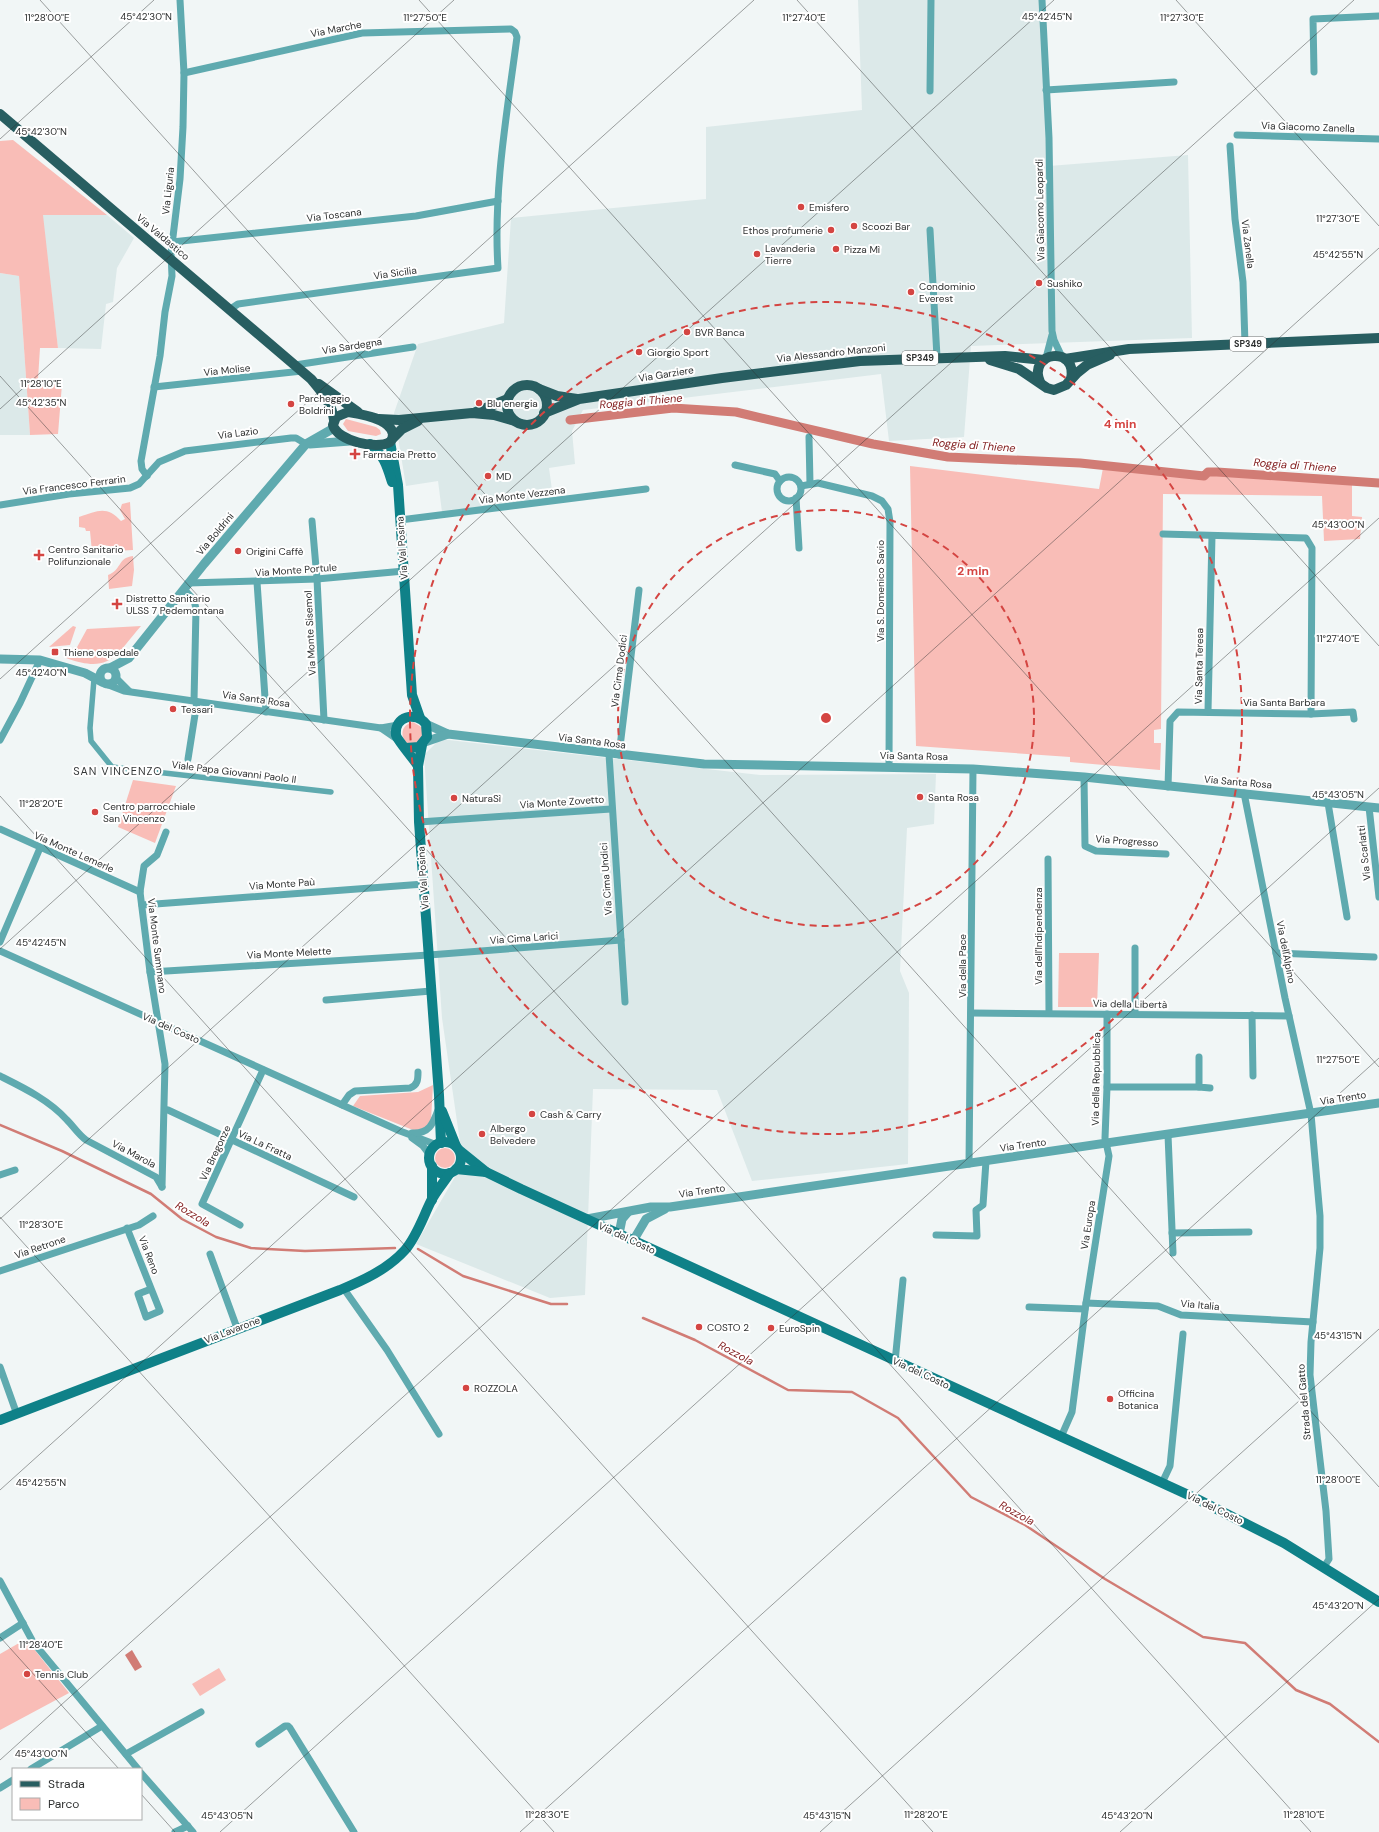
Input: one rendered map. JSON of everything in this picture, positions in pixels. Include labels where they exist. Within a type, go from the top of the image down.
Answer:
[{"type":"main road","name":"Via Valdastico","points":[[0,114],[311,379],[368,417],[386,424],[391,430],[391,440]]},
{"type":"main road","name":"Via Alessandro Manzoni","points":[[757,373],[860,361],[980,356],[1045,359],[1052,356],[1064,358],[1164,347],[1379,338]]},
{"type":"main road","name":"Via Alessandro Manzoni","points":[[980,356],[1020,369],[1047,388],[1057,390],[1066,385],[1070,379],[1087,365],[1117,351]]},
{"type":"main road","points":[[1064,358],[1072,370],[1070,379]]},
{"type":"main road","points":[[1040,382],[1038,371],[1045,359]]},
{"type":"main road","name":"Via Garziere","points":[[334,424],[340,414],[348,412],[368,417],[399,420],[472,413],[494,415],[520,424],[531,424],[537,422],[544,414],[579,399],[757,373]]},
{"type":"main road","name":"Via Valdastico","points":[[311,379],[325,396],[332,410],[334,424]]},
{"type":"main road","name":"Via Garziere","points":[[472,413],[508,399],[517,388],[531,386],[556,396],[579,399]]},
{"type":"main road","points":[[538,389],[545,397],[546,408],[544,414]]},
{"type":"main road","points":[[508,399],[508,411],[515,421]]},
{"type":"main road","name":"Via Garziere","points":[[391,440],[406,426],[428,418]]},
{"type":"main road","points":[[334,424],[343,438],[350,441],[370,444],[391,440]]},
{"type":"main road","name":"Via Val Posina","points":[[391,440],[398,485],[412,695],[407,717]]},
{"type":"main road","name":"Via Val Posina","points":[[370,444],[385,460],[398,497]]},
{"type":"main road","name":"Via Val Posina","points":[[412,695],[428,733],[418,766],[419,822],[440,1104],[439,1144]]},
{"type":"main road","points":[[418,766],[406,748],[397,739],[398,725],[407,717],[423,721]]},
{"type":"main road","points":[[406,748],[414,748],[424,743]]},
{"type":"main road","name":"Via Val Posina","points":[[440,1104],[458,1149]]},
{"type":"main road","points":[[453,1171],[461,1161],[458,1149],[449,1142],[439,1144],[430,1155],[432,1166],[440,1172],[486,1172]]},
{"type":"main road","name":"Via del Costo","points":[[458,1149],[486,1172],[895,1362],[1162,1483],[1284,1542],[1379,1602]]},
{"type":"main road","name":"Via Lavarone","points":[[432,1166],[432,1200]]},
{"type":"main road","name":"Via Lavarone","points":[[0,1420],[236,1328],[344,1288],[375,1274],[392,1263],[401,1254],[424,1218],[432,1200],[453,1171]]},
{"type":"street","name":"Via Liguria","points":[[147,476],[142,469],[140,461],[160,356],[165,312],[172,276],[172,242],[180,179],[184,73],[180,0]]},
{"type":"street","points":[[930,91],[931,0]]},
{"type":"street","name":"Via Giacomo Leopardi","points":[[1042,0],[1049,138],[1052,331],[1054,340],[1064,358]]},
{"type":"street","points":[[1314,72],[1313,19],[1379,16]]},
{"type":"street","name":"Via Marche","points":[[184,73],[362,33],[510,29],[515,32],[517,37],[498,201]]},
{"type":"street","points":[[1046,90],[1174,82]]},
{"type":"street","name":"Via Giacomo Zanella","points":[[1237,135],[1379,139]]},
{"type":"street","name":"Via Zanella","points":[[1230,146],[1235,218],[1243,282],[1245,344]]},
{"type":"street","name":"Via Toscana","points":[[172,242],[416,216],[498,201]]},
{"type":"street","name":"Via Sicilia","points":[[229,310],[238,304],[498,268],[496,233],[498,201]]},
{"type":"street","points":[[930,230],[937,357]]},
{"type":"street","name":"Via Giacomo Leopardi","points":[[1045,359],[1052,331]]},
{"type":"street","name":"Via Sardegna","points":[[298,368],[413,347]]},
{"type":"street","name":"Via Molise","points":[[154,387],[298,368]]},
{"type":"street","points":[[306,444],[334,424]]},
{"type":"street","points":[[809,437],[810,484]]},
{"type":"street","name":"Via Lazio","points":[[147,476],[159,462],[185,451],[296,438],[306,444]]},
{"type":"street","points":[[306,444],[350,441]]},
{"type":"street","name":"Via Boldrini","points":[[85,673],[106,669],[129,658],[186,586],[306,444]]},
{"type":"street","points":[[735,465],[775,474],[780,481],[778,492],[782,498],[789,500],[796,498],[800,493],[801,486],[797,480],[790,477],[780,481]]},
{"type":"street","name":"Via Francesco Ferrarin","points":[[0,505],[69,494],[130,488],[139,484],[147,476]]},
{"type":"street","name":"Via S. Domenico Savio","points":[[801,486],[818,483],[872,496],[882,500],[888,509],[890,522],[889,767]]},
{"type":"street","name":"Via Monte Vezzena","points":[[400,520],[646,489]]},
{"type":"street","points":[[796,498],[799,548]]},
{"type":"street","name":"Via Monte Sisemol","points":[[312,521],[317,579],[324,720]]},
{"type":"street","points":[[1163,534],[1306,538],[1312,548],[1310,714]]},
{"type":"street","name":"Via Santa Teresa","points":[[1168,787],[1170,720],[1178,712],[1208,711],[1212,536]]},
{"type":"street","name":"Via Monte Portule","points":[[186,586],[317,579],[404,571]]},
{"type":"street","points":[[257,582],[266,712]]},
{"type":"street","points":[[186,586],[194,600],[196,608],[196,702],[188,759]]},
{"type":"street","name":"Via Cima Dodici","points":[[619,755],[639,590]]},
{"type":"street","points":[[0,659],[40,660],[85,673],[101,682],[112,684],[116,678]]},
{"type":"street","points":[[0,740],[20,703],[40,660]]},
{"type":"street","points":[[101,682],[100,677],[106,669],[114,671],[116,678],[129,691]]},
{"type":"street","name":"Via Santa Rosa","points":[[101,682],[117,689],[196,702],[381,728],[398,725]]},
{"type":"street","name":"Viale Papa Giovanni Paolo II","points":[[101,682],[91,741],[112,767],[331,792]]},
{"type":"street","name":"Via Santa Barbara","points":[[1208,711],[1310,714],[1353,712],[1354,719]]},
{"type":"street","name":"Via Santa Rosa","points":[[423,721],[448,734],[704,764],[973,769],[1084,777],[1379,808]]},
{"type":"street","name":"Via Santa Rosa","points":[[381,728],[397,739]]},
{"type":"street","name":"Via Santa Rosa","points":[[424,743],[448,734]]},
{"type":"street","name":"Via Cima Undici","points":[[609,754],[611,809],[625,1002]]},
{"type":"street","name":"Via della Pace","points":[[968,1164],[973,769]]},
{"type":"street","name":"Via Progresso","points":[[1084,777],[1085,846],[1096,851],[1166,854]]},
{"type":"street","name":"Via dell'Alpino","points":[[1244,793],[1276,953],[1311,1114]]},
{"type":"street","points":[[1328,803],[1348,917]]},
{"type":"street","name":"Via Scarlatti","points":[[1369,807],[1379,897]]},
{"type":"street","name":"Via Monte Zovetto","points":[[419,822],[611,809]]},
{"type":"street","name":"Via Monte Lemerle","points":[[0,829],[140,892]]},
{"type":"street","name":"Via Monte Summano","points":[[157,1023],[140,892],[144,866],[157,855],[166,832]]},
{"type":"street","points":[[0,942],[40,848]]},
{"type":"street","name":"Via dell'Indipendenza","points":[[1048,858],[1049,1013]]},
{"type":"street","name":"Via Monte Paù","points":[[142,905],[424,884]]},
{"type":"street","name":"Via Cima Larici","points":[[429,955],[621,940]]},
{"type":"street","points":[[1135,948],[1135,1014]]},
{"type":"street","name":"Via del Costo","points":[[0,951],[342,1105],[404,1132],[439,1144]]},
{"type":"street","points":[[1276,953],[1374,957]]},
{"type":"street","name":"Via Monte Melette","points":[[150,972],[429,955]]},
{"type":"street","points":[[326,1000],[432,991]]},
{"type":"street","name":"Via della Libertà","points":[[971,1013],[1290,1016]]},
{"type":"street","name":"Via della Repubblica","points":[[1107,1014],[1107,1087],[1104,1128],[1107,1144]]},
{"type":"street","points":[[1252,1015],[1253,1076]]},
{"type":"street","name":"Via Marola","points":[[0,1076],[37,1094],[67,1119],[77,1132],[86,1140],[156,1177],[162,1187],[165,1064],[157,1023]]},
{"type":"street","points":[[1199,1057],[1199,1087]]},
{"type":"street","name":"Via Bregonze","points":[[240,1226],[202,1204],[263,1070]]},
{"type":"street","points":[[342,1105],[349,1095],[355,1091],[410,1088],[415,1086],[418,1081],[418,1072]]},
{"type":"street","points":[[1107,1087],[1210,1088]]},
{"type":"street","name":"Via Trento","points":[[587,1219],[651,1208],[670,1207],[1107,1144],[1379,1103]]},
{"type":"street","points":[[404,1132],[421,1134],[429,1129],[436,1118],[440,1104]]},
{"type":"street","name":"Via La Fratta","points":[[168,1110],[354,1197]]},
{"type":"street","name":"Strada del Gatto","points":[[1311,1114],[1320,1216],[1320,1248],[1313,1322],[1310,1376],[1326,1511],[1328,1559],[1324,1567]]},
{"type":"street","name":"Via del Costo","points":[[404,1132],[423,1146],[430,1155]]},
{"type":"street","points":[[1168,1135],[1173,1253]]},
{"type":"street","name":"Via Europa","points":[[1061,1437],[1072,1412],[1085,1306],[1109,1156],[1107,1144]]},
{"type":"street","points":[[936,1235],[977,1236],[976,1210],[983,1205],[986,1161]]},
{"type":"street","points":[[0,1175],[15,1170]]},
{"type":"street","name":"Via Trento","points":[[633,1241],[646,1219],[670,1207]]},
{"type":"street","points":[[619,1234],[622,1219],[628,1212]]},
{"type":"street","name":"Via Retrone","points":[[0,1271],[139,1225],[153,1216]]},
{"type":"street","name":"Via Reno","points":[[127,1228],[151,1289]]},
{"type":"street","points":[[1172,1233],[1249,1232]]},
{"type":"street","points":[[210,1254],[236,1328]]},
{"type":"street","points":[[895,1362],[903,1280]]},
{"type":"street","points":[[344,1288],[387,1350],[439,1434]]},
{"type":"street","points":[[1029,1307],[1085,1306]]},
{"type":"street","name":"Via Italia","points":[[1085,1306],[1158,1306],[1181,1315],[1313,1322]]},
{"type":"street","points":[[1162,1483],[1170,1466],[1183,1334]]},
{"type":"street","points":[[0,1367],[15,1409],[18,1413]]},
{"type":"street","points":[[0,1581],[33,1642],[137,1768]]},
{"type":"street","points":[[0,1638],[23,1623]]},
{"type":"street","points":[[126,1754],[201,1712]]},
{"type":"street","points":[[33,1768],[102,1726]]},
{"type":"street","points":[[259,1744],[285,1726],[290,1728],[354,1832]]},
{"type":"street","points":[[142,1774],[190,1829],[176,1832]]},
{"type":"street","points":[[0,1788],[12,1781]]},
{"type":"shaded area","points":[[858,0],[1042,0],[1049,166],[1188,155],[1192,338],[971,346],[964,437],[889,441],[881,374],[583,410],[572,431],[575,464],[549,468],[553,497],[442,512],[438,481],[406,486],[394,413],[418,344],[504,323],[511,218],[706,199],[706,127],[862,110]]},
{"type":"shaded area","points":[[42,215],[107,215],[134,238],[117,268],[113,302],[106,304],[101,349],[58,348]]},
{"type":"shaded area","points":[[0,273],[19,276],[30,435],[0,435]]},
{"type":"shaded area","points":[[440,739],[760,775],[936,774],[934,824],[907,828],[900,971],[909,993],[908,1164],[752,1181],[717,1090],[593,1089],[585,1295],[550,1298],[416,1244],[463,1163],[442,1018],[424,755]]},
{"type":"shaded area","points":[[132,1650],[142,1667],[135,1671],[125,1655]]},
{"type":"green space","points":[[13,140],[107,215],[43,215],[58,348],[40,348],[38,379],[62,384],[58,434],[30,435],[19,276],[0,273],[0,141]]},
{"type":"green space","points":[[346,419],[376,427],[380,430],[381,434],[376,436],[348,431],[343,424]]},
{"type":"green space","points":[[910,466],[1099,489],[1103,468],[1352,484],[1352,516],[1362,517],[1360,539],[1324,541],[1322,496],[1163,494],[1161,729],[1154,730],[1154,743],[1161,743],[1160,770],[1070,762],[1070,757],[916,746]]},
{"type":"green space","points":[[130,502],[133,550],[116,551],[107,546],[101,546],[92,552],[90,531],[86,531],[85,528],[79,527],[79,517],[97,511],[106,511],[116,516],[121,521],[125,519],[120,510],[122,504]]},
{"type":"green space","points":[[133,556],[134,570],[132,586],[109,589],[108,575],[116,570],[124,559]]},
{"type":"green space","points":[[73,626],[76,627],[70,645],[49,647]]},
{"type":"green space","points":[[141,626],[117,654],[102,663],[93,664],[66,658],[66,651],[76,649],[87,629]]},
{"type":"green space","points":[[413,722],[423,728],[421,742],[408,744],[403,738],[402,734],[404,728],[409,723]]},
{"type":"green space","points":[[133,780],[176,786],[155,843],[118,827]]},
{"type":"green space","points":[[1059,953],[1099,953],[1097,1007],[1058,1007]]},
{"type":"green space","points":[[433,1085],[431,1120],[423,1131],[413,1130],[353,1106],[360,1096],[418,1092]]},
{"type":"green space","points":[[441,1148],[449,1148],[455,1154],[455,1162],[449,1168],[441,1168],[435,1162],[435,1154]]},
{"type":"green space","name":"Tennis Club","points":[[26,1639],[69,1693],[0,1730],[0,1654]]},
{"type":"green space","points":[[219,1668],[226,1680],[200,1696],[192,1684]]},
{"type":"waterway","name":"Roggia di Thiene","points":[[570,420],[673,408],[736,412],[873,444],[948,457],[1080,463],[1204,476],[1208,472],[1217,472],[1379,483]]},
{"type":"waterway","name":"Rozzola","points":[[0,1125],[62,1151],[151,1194],[182,1219],[216,1237],[251,1248],[305,1251],[395,1248]]},
{"type":"waterway","name":"Rozzola","points":[[418,1249],[463,1276],[551,1304],[567,1304]]},
{"type":"waterway","name":"Rozzola","points":[[643,1318],[695,1340],[788,1390],[852,1392],[898,1418],[971,1497],[1025,1525],[1105,1579],[1203,1637],[1245,1643],[1296,1690],[1330,1704],[1379,1742]]},
{"type":"place","name":"Emisfero","points":[[801,207]]},
{"type":"place","name":"Scoozi Bar","points":[[854,226]]},
{"type":"place","name":"Ethos profumerie","points":[[831,230]]},
{"type":"place","name":"Pizza Mì","points":[[836,249]]},
{"type":"place","name":"Lavanderia Tierre","points":[[757,254]]},
{"type":"place","name":"Sushiko","points":[[1039,283]]},
{"type":"place","name":"Condominio Everest","points":[[911,292]]},
{"type":"place","name":"BVR Banca","points":[[687,332]]},
{"type":"place","name":"Giorgio Sport","points":[[639,352]]},
{"type":"place","name":"Blu energia","points":[[479,403]]},
{"type":"place","name":"Parcheggio Boldrini","points":[[291,404]]},
{"type":"place","name":"Farmacia Pretto","points":[[355,454]]},
{"type":"place","name":"MD","points":[[488,476]]},
{"type":"place","name":"Origini Caffè","points":[[238,551]]},
{"type":"place","name":"Centro Sanitario Polifunzionale","points":[[39,555]]},
{"type":"place","name":"Distretto Sanitario ULSS 7 Pedemontana","points":[[117,604]]},
{"type":"place","name":"Thiene ospedale","points":[[55,652]]},
{"type":"place","name":"Tessari","points":[[173,709]]},
{"type":"place","name":"Santa Rosa","points":[[920,797]]},
{"type":"place","name":"NaturaSì","points":[[454,798]]},
{"type":"place","name":"Centro parrocchiale San Vincenzo","points":[[95,812]]},
{"type":"place","name":"Cash & Carry","points":[[532,1114]]},
{"type":"place","name":"Albergo Belvedere","points":[[482,1134]]},
{"type":"place","name":"COSTO 2","points":[[699,1327]]},
{"type":"place","name":"EuroSpin","points":[[771,1328]]},
{"type":"place","name":"ROZZOLA","points":[[466,1388]]},
{"type":"place","name":"Officina Botanica","points":[[1110,1399]]},
{"type":"place","name":"Tennis Club","points":[[27,1674]]},
{"type":"district","name":"SAN VINCENZO","points":[[118,771]]}]
